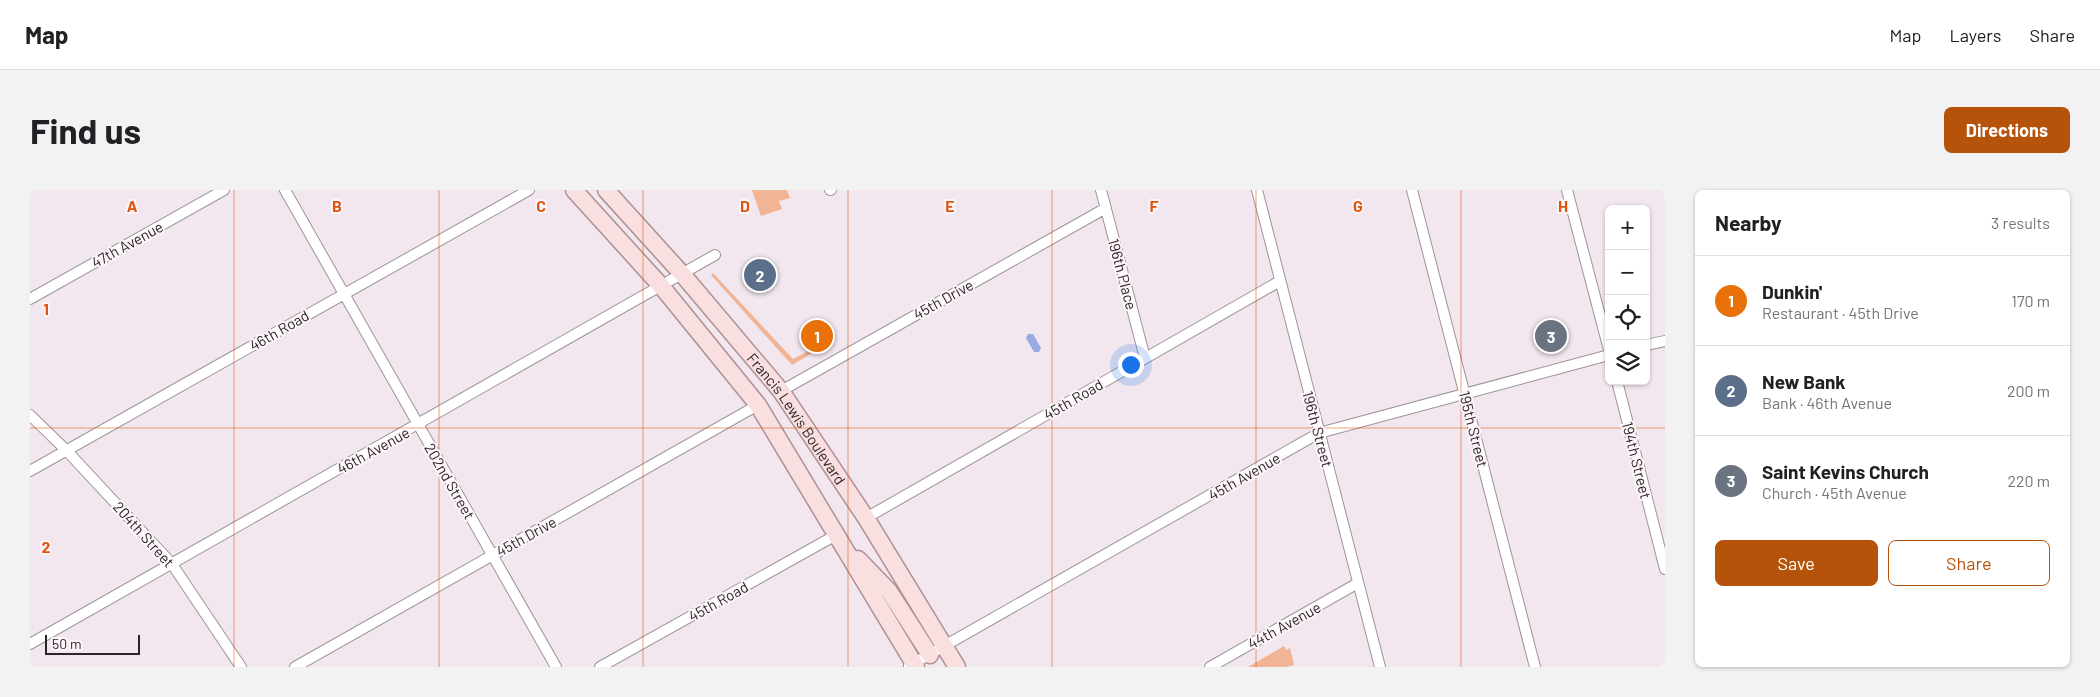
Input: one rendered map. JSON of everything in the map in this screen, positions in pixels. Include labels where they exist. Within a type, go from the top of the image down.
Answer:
[{"type":"main road","name":"Francis Lewis Boulevard","points":[[574,190],[662,287],[758,405],[836,535],[921,663]]},
{"type":"main road","name":"Francis Lewis Boulevard","points":[[606,190],[683,275],[781,391],[866,518],[958,667]]},
{"type":"street","name":"47th Avenue","points":[[30,299],[224,190]]},
{"type":"street","name":"202nd Street","points":[[285,190],[556,667]]},
{"type":"street","name":"46th Road","points":[[30,471],[529,190]]},
{"type":"street","name":"196th Place","points":[[1101,190],[1145,358]]},
{"type":"street","name":"196th Street","points":[[1257,190],[1380,667]]},
{"type":"street","name":"195th Street","points":[[1412,190],[1535,667]]},
{"type":"street","points":[[1568,190],[1606,340]]},
{"type":"street","name":"45th Drive","points":[[781,391],[1106,208]]},
{"type":"street","name":"46th Avenue","points":[[30,644],[715,256]]},
{"type":"street","name":"45th Road","points":[[866,518],[1280,281]]},
{"type":"street","points":[[1650,344],[1665,340]]},
{"type":"street","name":"45th Avenue","points":[[921,663],[945,647],[1319,433],[1464,392],[1605,356]]},
{"type":"street","name":"194th Street","points":[[1618,385],[1665,569]]},
{"type":"street","name":"45th Drive","points":[[295,667],[758,405]]},
{"type":"street","name":"204th Street","points":[[30,414],[172,564],[242,667]]},
{"type":"street","name":"45th Road","points":[[600,667],[836,535]]},
{"type":"street","name":"44th Avenue","points":[[1210,667],[1358,583]]},
{"type":"shaded area","points":[[752,190],[787,190],[790,198],[779,201],[782,209],[761,216]]},
{"type":"shaded area","points":[[713,273],[793,359],[812,349],[814,352],[792,365],[711,275]]},
{"type":"shaded area","points":[[1284,646],[1286,650],[1290,648],[1294,665],[1286,667],[1248,667]]},
{"type":"water","points":[[1028,334],[1033,334],[1041,348],[1039,352],[1034,352],[1026,338]]},
{"type":"place","name":"New Bank","points":[[760,275]]},
{"type":"place","name":"Dunkin'","points":[[817,336]]},
{"type":"place","name":"Saint Kevins Church","points":[[1551,336]]}]
